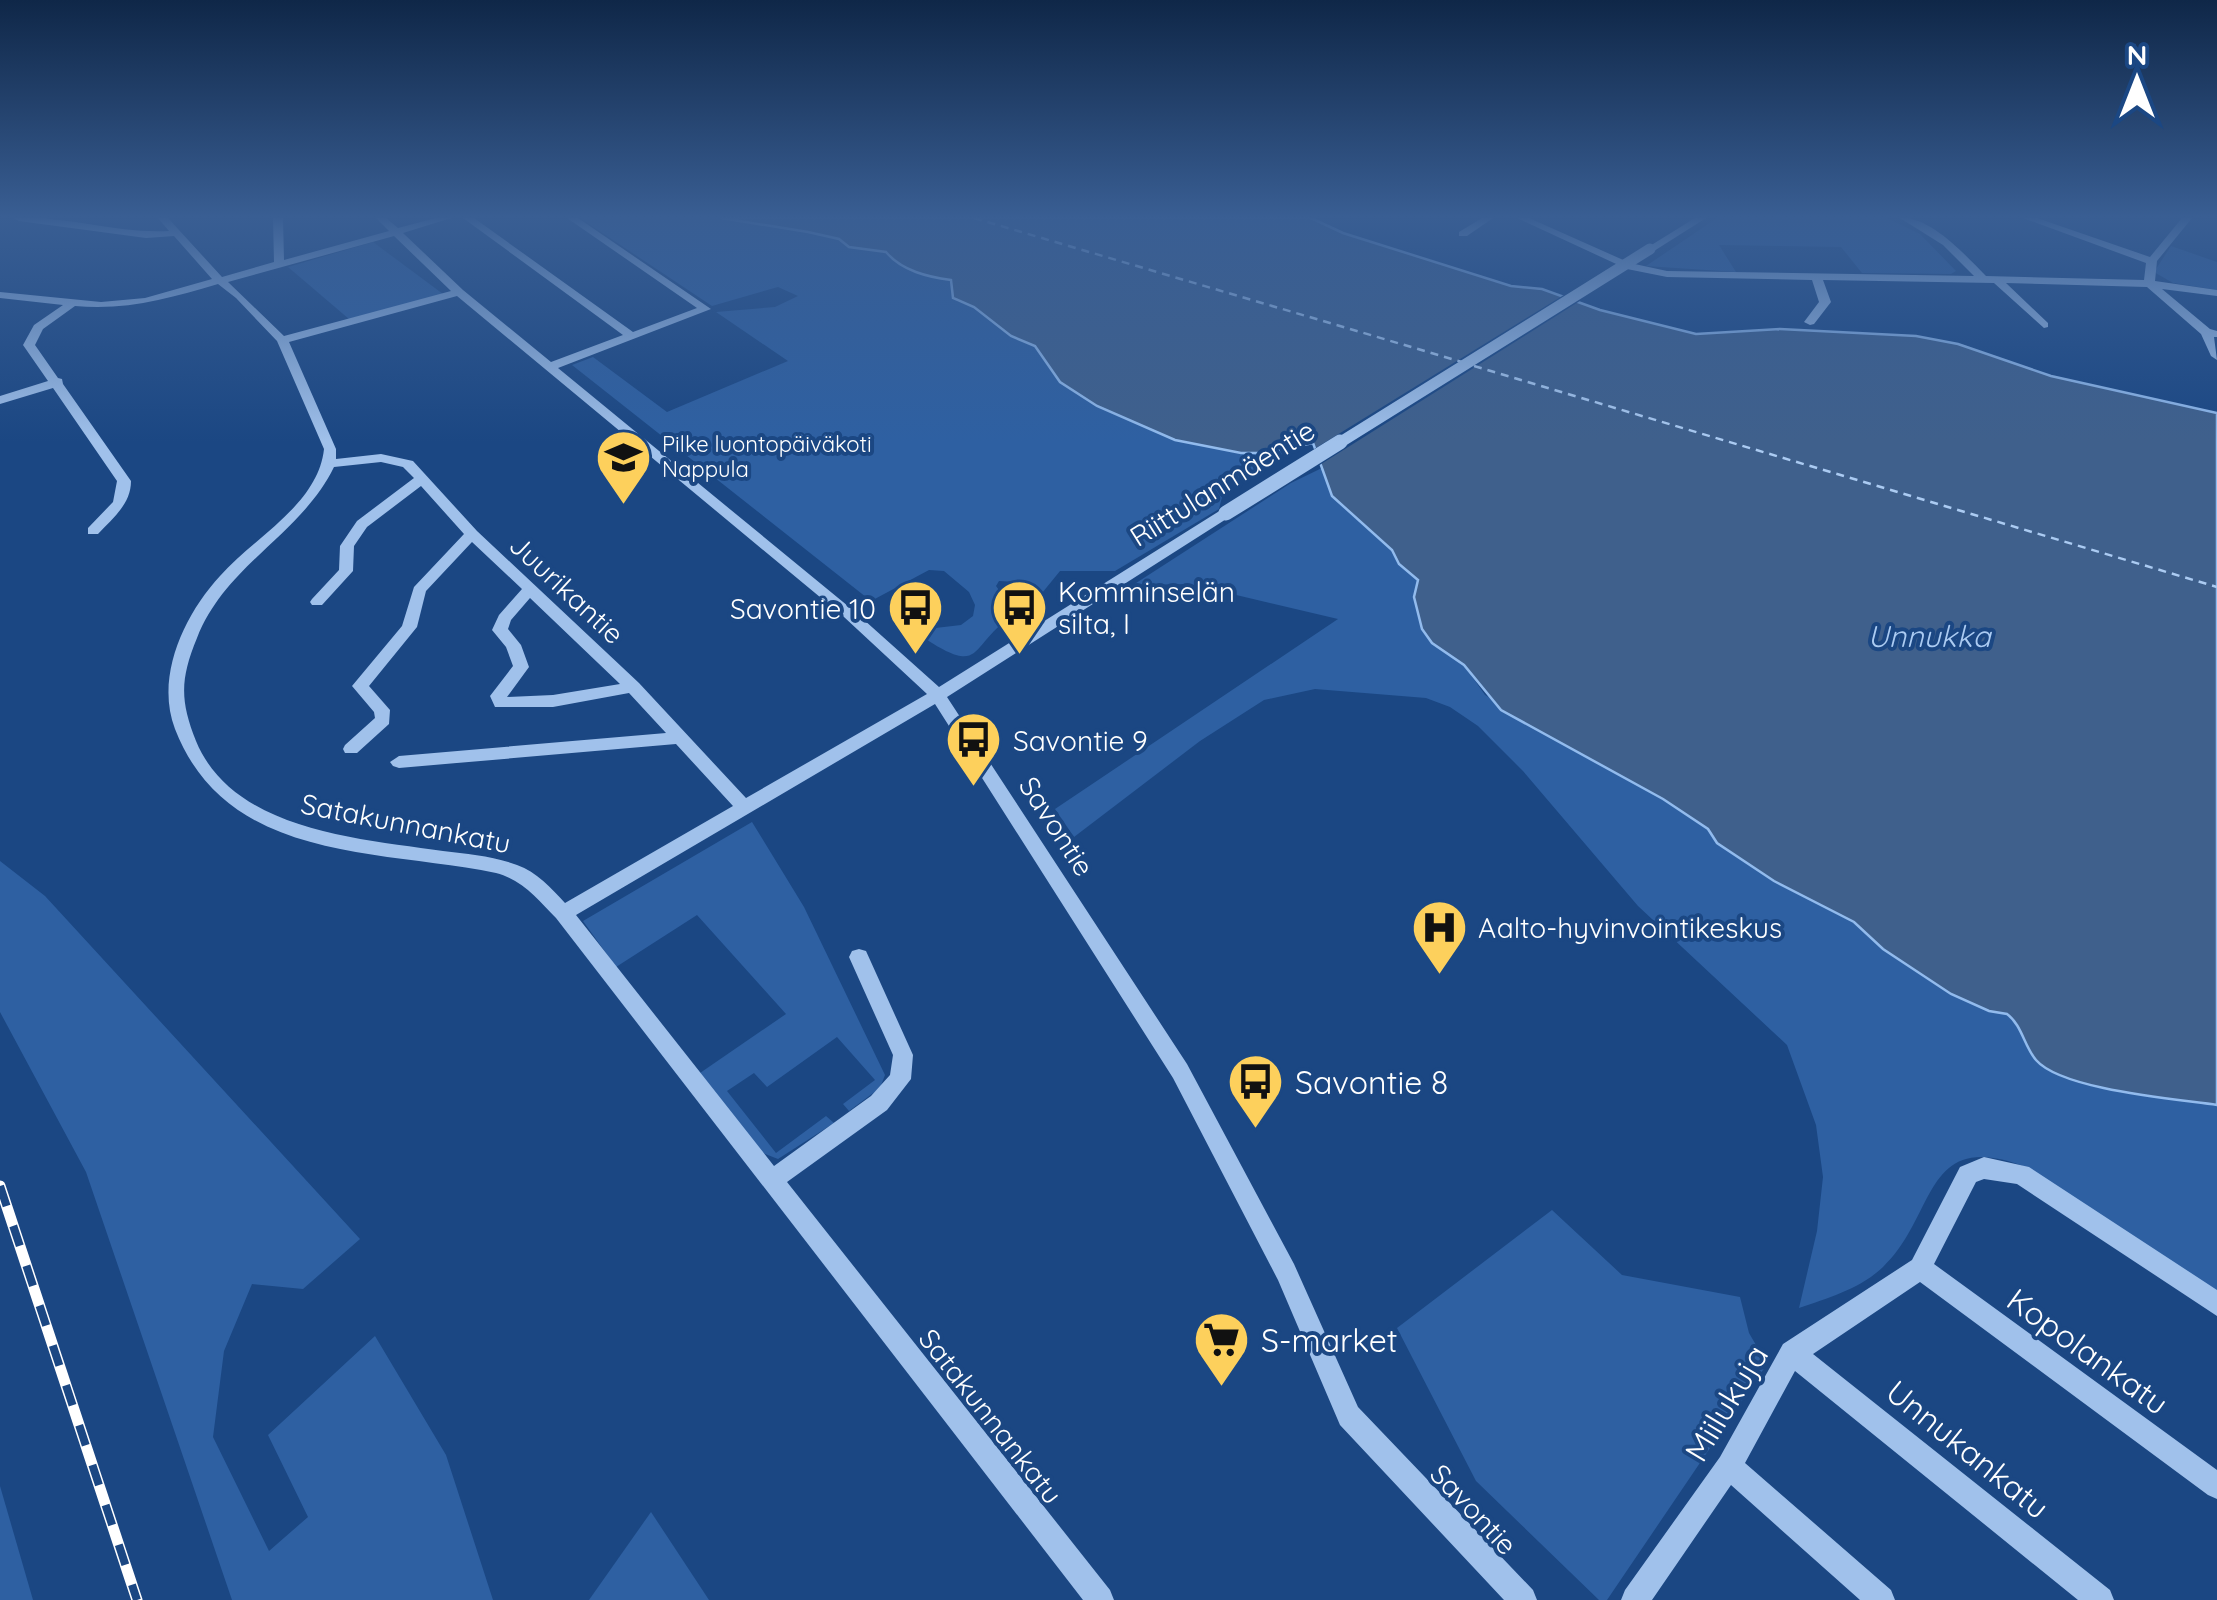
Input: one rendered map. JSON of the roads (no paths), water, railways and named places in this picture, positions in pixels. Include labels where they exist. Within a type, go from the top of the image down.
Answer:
[{"type":"street","points":[[0,295],[71,304],[146,301],[181,293]]},
{"type":"street","points":[[235,293],[282,340],[330,450],[332,463]]},
{"type":"street","points":[[282,340],[457,293]]},
{"type":"street","name":"Savontie","points":[[460,293],[849,614],[938,695],[1180,1071],[1286,1272],[1349,1416],[1523,1600]]},
{"type":"street","points":[[572,293],[633,337]]},
{"type":"street","points":[[549,367],[703,313],[704,308],[683,293]]},
{"type":"street","name":"Riittulanmäentie","points":[[564,913],[938,695],[1580,293]]},
{"type":"street","points":[[1810,322],[1825,302],[1822,293]]},
{"type":"street","points":[[2011,293],[2044,325]]},
{"type":"street","points":[[2161,293],[2211,333],[2217,356]]},
{"type":"street","points":[[71,304],[46,320],[29,345],[58,382],[126,489],[121,500],[93,530]]},
{"type":"street","points":[[0,400],[58,382]]},
{"type":"street","name":"Juurikantie","points":[[332,463],[394,458],[408,464],[472,534],[633,687],[744,807]]},
{"type":"street","name":"Satakunnankatu","points":[[332,463],[320,484],[228,575],[187,639],[175,704],[194,757],[216,785],[250,813],[276,824],[339,843],[514,871],[530,880],[564,913],[1100,1600]]},
{"type":"street","points":[[317,602],[346,571],[347,546],[362,524],[422,479]]},
{"type":"street","points":[[351,749],[383,720],[382,710],[360,686],[409,627],[420,590],[472,534]]},
{"type":"street","points":[[530,588],[504,618],[500,630],[513,645],[521,667],[498,696],[501,703],[553,701],[633,687]]},
{"type":"street","points":[[400,762],[681,738]]},
{"type":"street","points":[[771,1181],[879,1103],[900,1078],[903,1054],[859,958]]},
{"type":"street","name":"Miilukuja","points":[[1635,1600],[1729,1466],[1792,1353],[1920,1268],[1968,1174],[1984,1168],[2021,1174],[2217,1304]]},
{"type":"street","name":"Kopolankatu","points":[[1920,1268],[2217,1486]]},
{"type":"street","name":"Unnukankatu","points":[[1792,1353],[2100,1600]]},
{"type":"street","points":[[1729,1466],[1881,1600]]},
{"type":"water","name":"Unnukka","points":[[952,293],[1552,293],[1600,310],[1696,334],[1780,329],[1916,336],[1958,344],[2051,376],[2217,413],[2217,1105],[2121,1092],[2050,1070],[2036,1060],[2007,1014],[1989,1011],[1951,994],[1883,949],[1854,922],[1774,881],[1717,843],[1708,829],[1663,799],[1501,710],[1464,665],[1432,643],[1422,629],[1414,597],[1418,580],[1399,564],[1392,550],[1332,496],[1313,443],[1264,453],[1241,453],[1175,440],[1097,406],[1060,382],[1035,346],[1011,336],[974,307],[953,298]]},
{"type":"railway","points":[[0,1186],[137,1600]]},
{"type":"place","name":"Pilke luontopäiväkoti Nappula","points":[[623,506]]},
{"type":"place","name":"Komminselän silta, I","points":[[1019,656]]},
{"type":"place","name":"Savontie 10","points":[[915,657]]},
{"type":"place","name":"Savontie 9","points":[[974,789]]},
{"type":"place","name":"Aalto-hyvinvointikeskus","points":[[1439,976]]},
{"type":"place","name":"Savontie 8","points":[[1256,1131]]},
{"type":"place","name":"S-market","points":[[1222,1389]]}]
